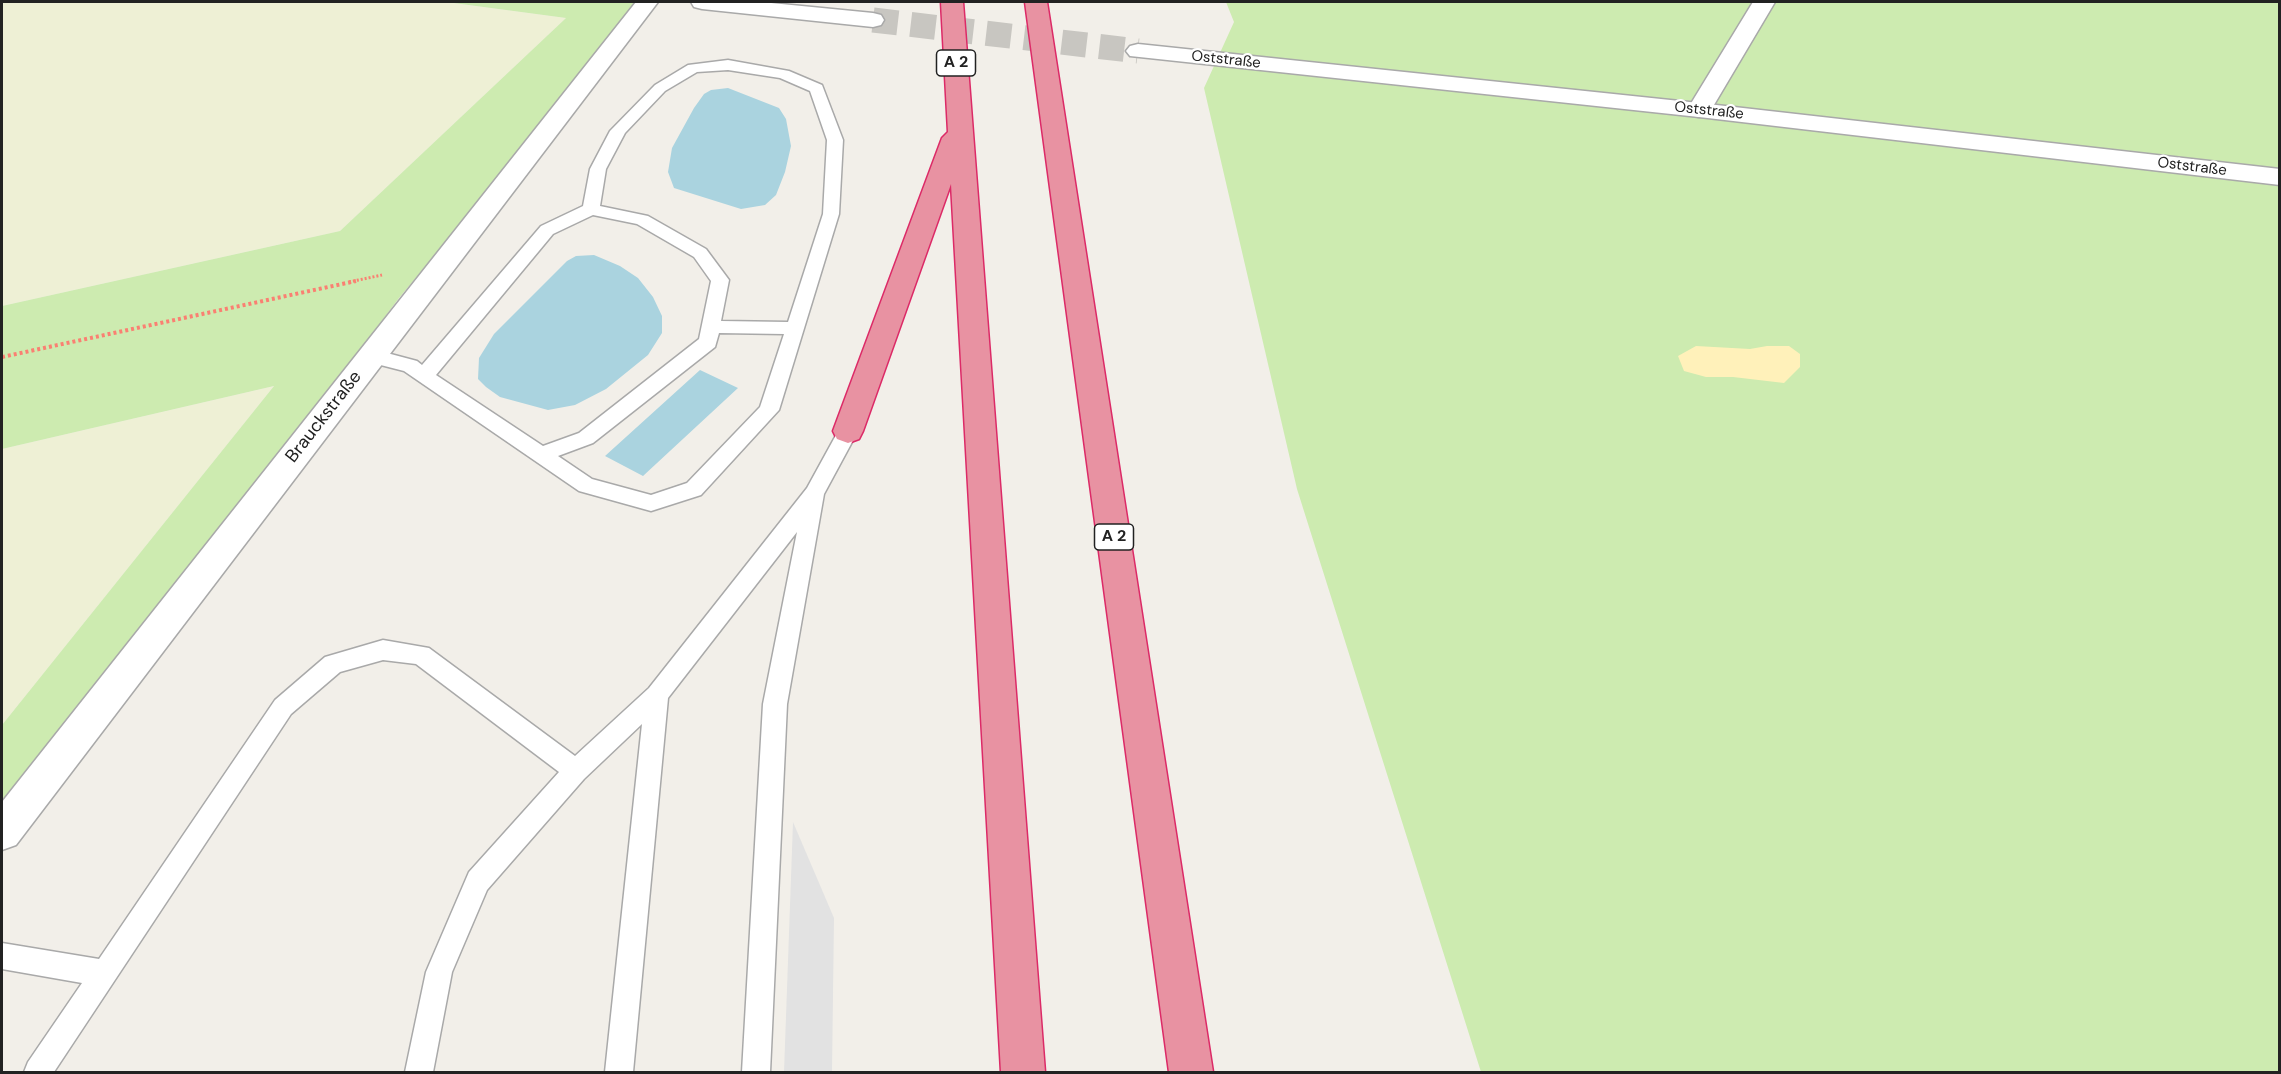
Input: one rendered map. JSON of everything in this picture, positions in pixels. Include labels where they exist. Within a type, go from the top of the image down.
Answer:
[{"type":"highway","name":"A 2","points":[[952,2],[1023,1072]]},
{"type":"highway","name":"A 2","points":[[1036,2],[1191,1072]]},
{"type":"highway","points":[[848,432],[960,125]]},
{"type":"street","name":"Brauckstraße","points":[[2,832],[647,2]]},
{"type":"street","points":[[702,2],[873,20]]},
{"type":"street","points":[[1700,110],[1764,2]]},
{"type":"street","name":"Oststraße","points":[[1138,51],[1700,110],[2280,177]]},
{"type":"lane","points":[[372,356],[410,366],[586,485],[651,503],[694,489],[769,410],[831,214],[835,140],[817,88],[784,74],[728,65],[693,68],[660,88],[618,131],[598,169],[591,209]]},
{"type":"lane","points":[[424,376],[546,230],[591,209],[642,220],[700,253],[720,280],[708,342],[586,438],[541,455]]},
{"type":"lane","points":[[711,327],[795,328]]},
{"type":"lane","points":[[419,1072],[439,972],[478,881],[576,771],[657,695],[814,494],[848,432]]},
{"type":"lane","points":[[756,1072],[775,704],[814,494]]},
{"type":"lane","points":[[38,1072],[283,707],[333,664],[383,650],[421,655],[576,771]]},
{"type":"lane","points":[[620,1072],[657,695]]},
{"type":"lane","points":[[2,956],[104,973]]},
{"type":"path","points":[[2,357],[446,261]]},
{"type":"green space","points":[[2,2],[446,2],[566,18],[340,231],[2,306]]},
{"type":"green space","points":[[446,2],[646,2],[399,298],[2,828],[2,725],[274,386],[2,449],[2,306],[340,231],[566,18]]},
{"type":"green space","points":[[1226,2],[2279,2],[2279,1072],[1481,1072],[1297,489],[1204,88],[1234,22]]},
{"type":"green space","points":[[274,386],[2,725],[2,449]]},
{"type":"sand","points":[[1696,346],[1750,349],[1789,346],[1800,354],[1800,367],[1784,383],[1733,377],[1706,377],[1684,371],[1678,356]]},
{"type":"shaded area","points":[[793,822],[834,918],[832,1072],[784,1072]]},
{"type":"water","points":[[728,88],[779,108],[786,119],[791,146],[785,172],[776,195],[765,205],[741,209],[674,188],[668,172],[672,148],[704,94],[711,90]]},
{"type":"water","points":[[594,255],[620,266],[638,278],[653,297],[662,316],[662,333],[648,355],[606,389],[575,405],[548,410],[500,397],[486,387],[478,379],[479,358],[494,334],[567,261],[576,256]]},
{"type":"water","points":[[700,370],[738,388],[643,476],[605,456]]},
{"type":"tunnel","points":[[873,20],[1138,51]]}]
